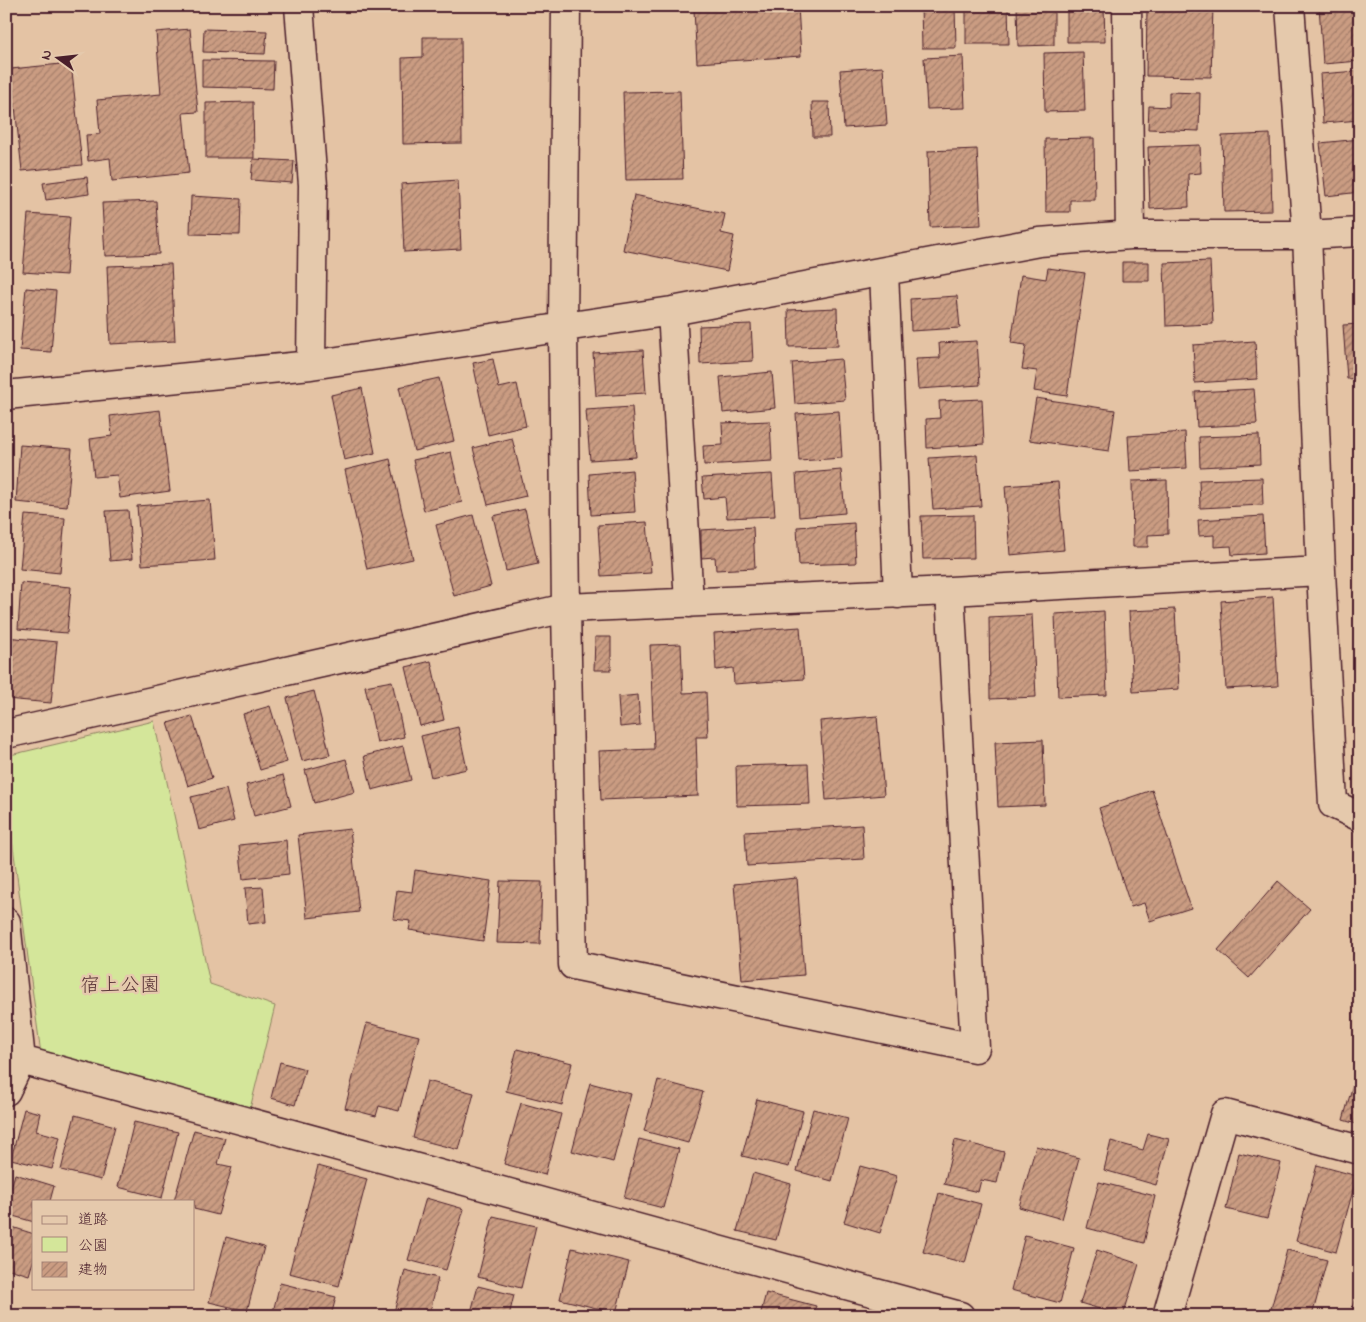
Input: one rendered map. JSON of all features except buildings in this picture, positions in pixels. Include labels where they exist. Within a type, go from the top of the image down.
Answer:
[{"type":"street","points":[[299,6],[313,185],[311,365]]},
{"type":"street","points":[[566,6],[563,327],[573,965],[976,1048],[950,591]]},
{"type":"street","points":[[1127,6],[1130,235]]},
{"type":"street","points":[[1290,6],[1307,235],[1333,804],[1360,817]]},
{"type":"street","points":[[6,395],[311,365],[672,311],[1039,242],[1130,235],[1307,235],[1360,232]]},
{"type":"street","points":[[884,272],[898,594]]},
{"type":"street","points":[[672,311],[689,603]]},
{"type":"street","points":[[6,734],[566,608],[898,594],[1321,572]]},
{"type":"street","points":[[6,922],[21,1060],[6,1091]]},
{"type":"street","points":[[21,1060],[960,1316]]},
{"type":"street","points":[[1167,1316],[1225,1114],[1360,1150]]},
{"type":"green space","name":"宿上公園","points":[[154,721],[210,984],[275,1006],[250,1109],[41,1054],[6,795],[6,756]]}]
